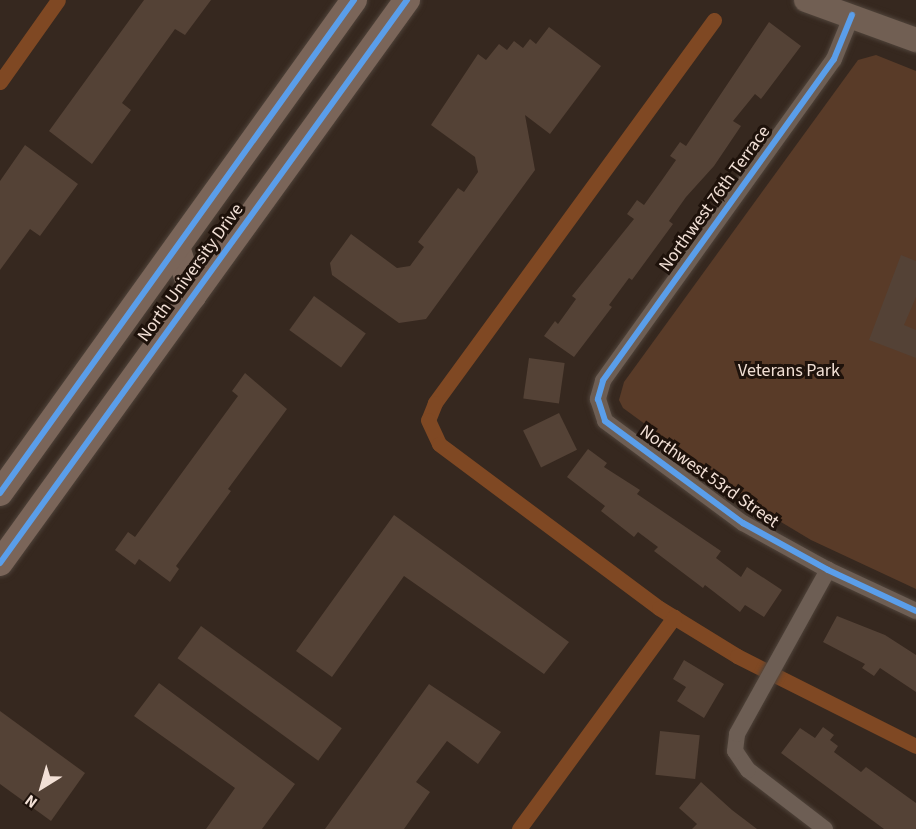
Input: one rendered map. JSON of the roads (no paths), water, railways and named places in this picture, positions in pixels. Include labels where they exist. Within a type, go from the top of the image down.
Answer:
[{"type":"main road","name":"North University Drive","points":[[0,493],[354,0]]},
{"type":"main road","name":"North University Drive","points":[[2,557],[407,0]]},
{"type":"main road","points":[[177,247],[193,296]]},
{"type":"street","points":[[806,0],[916,40]]},
{"type":"street","points":[[830,0],[852,15]]},
{"type":"street","name":"Northwest 76th Terrace","points":[[598,399],[603,381],[834,59],[852,15]]},
{"type":"street","name":"Northwest 53rd Street","points":[[598,399],[606,421],[743,523],[828,570],[916,611]]},
{"type":"street","points":[[825,829],[748,770],[735,751],[737,734],[828,570]]},
{"type":"waterway","points":[[0,82],[58,0]]},
{"type":"waterway","points":[[714,20],[435,403],[428,420],[439,444],[659,608],[737,656],[916,746]]},
{"type":"waterway","points":[[519,829],[674,617]]},
{"type":"park label","name":"Veterans Park","points":[[789,371]]}]
